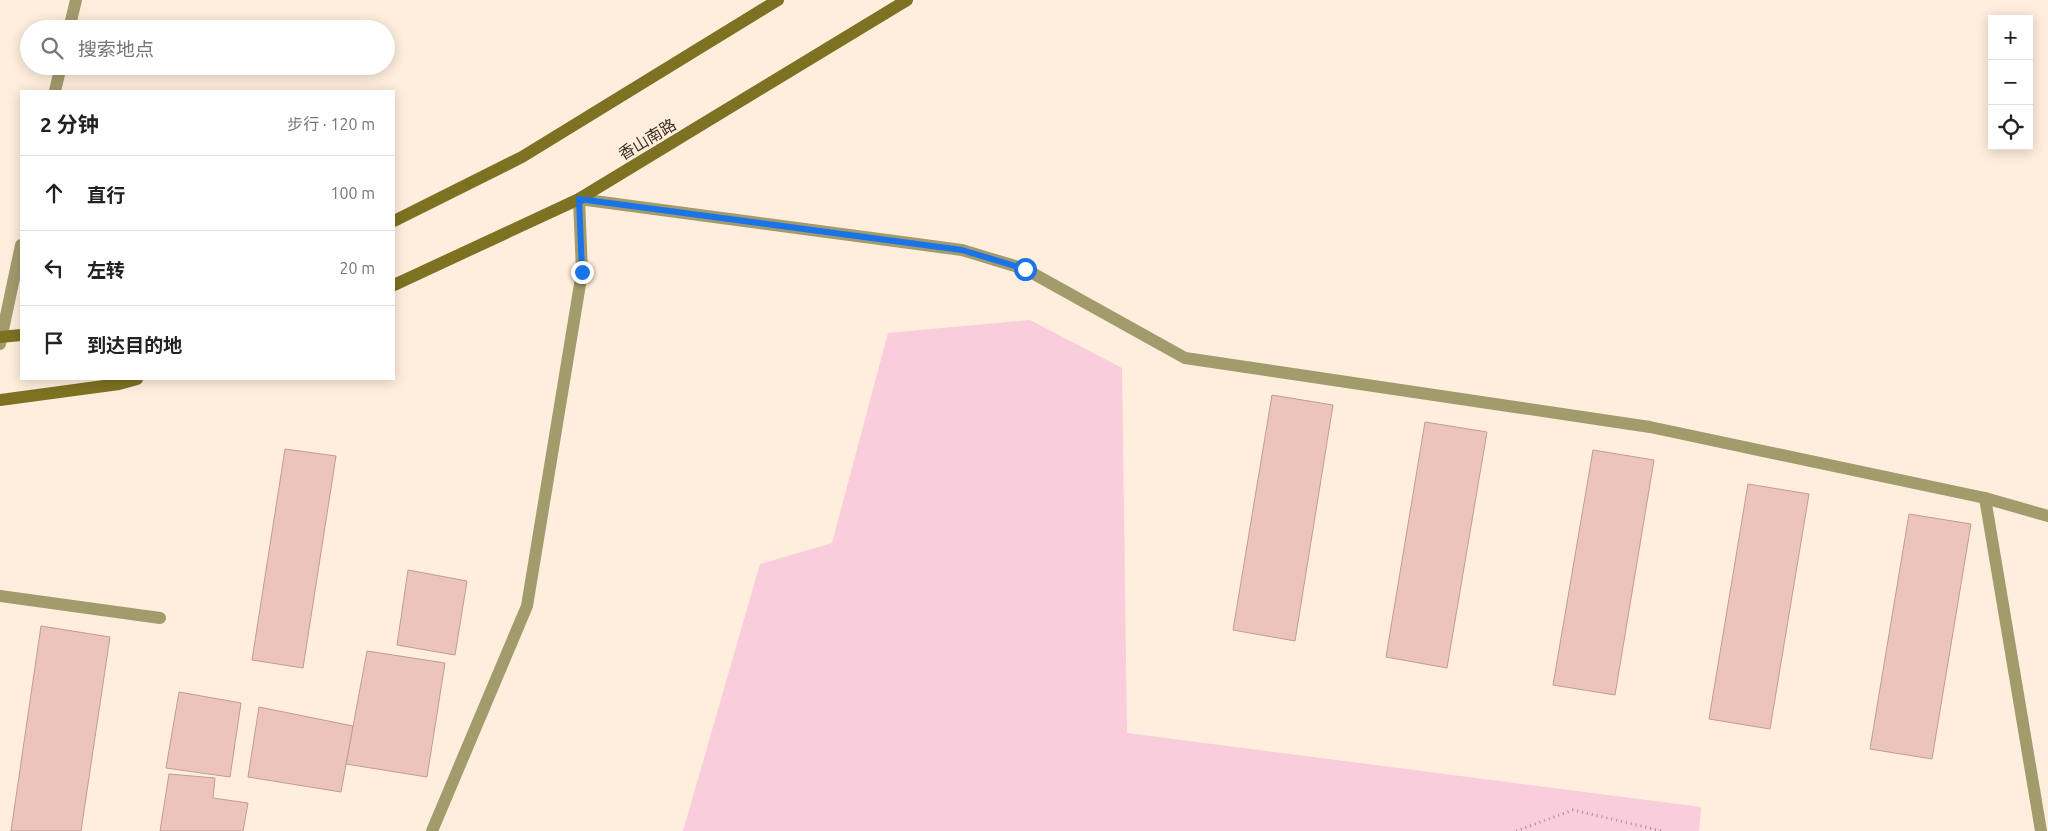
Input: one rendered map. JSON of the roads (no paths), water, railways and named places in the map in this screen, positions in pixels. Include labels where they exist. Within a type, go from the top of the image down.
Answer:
[{"type":"main road","points":[[395,220],[522,157],[778,0]]},
{"type":"main road","name":"香山南路","points":[[395,285],[579,199],[907,0]]},
{"type":"main road","points":[[0,340],[20,335]]},
{"type":"main road","points":[[0,400],[119,384],[133,380]]},
{"type":"street","points":[[71,20],[76,0]]},
{"type":"street","points":[[55,90],[59,75]]},
{"type":"street","points":[[432,831],[527,606],[582,272],[579,199],[962,250],[1025,269],[1185,358],[1650,427],[1985,498],[2048,516]]},
{"type":"street","points":[[0,340],[20,250]]},
{"type":"street","points":[[1985,498],[2041,831]]},
{"type":"street","points":[[0,596],[160,618]]}]
